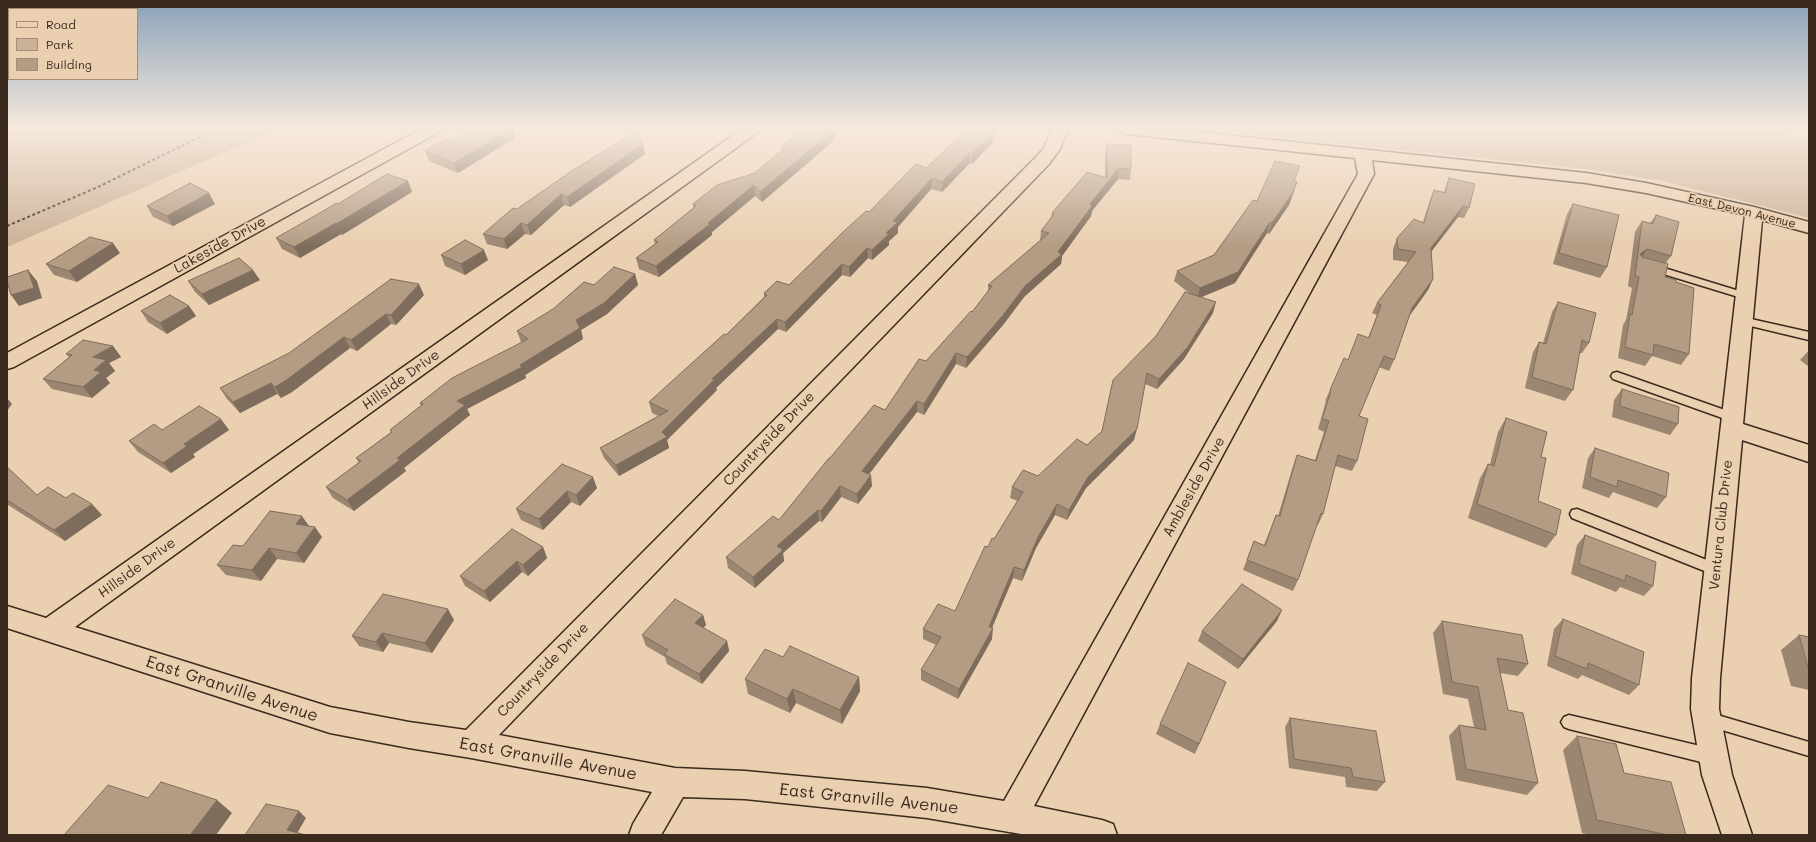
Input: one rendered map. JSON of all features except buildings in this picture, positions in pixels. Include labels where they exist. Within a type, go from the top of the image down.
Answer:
[{"type":"street","name":"Lakeside Drive","points":[[7,362],[361,168]]},
{"type":"street","name":"Hillside Drive","points":[[49,631],[697,168]]},
{"type":"street","name":"Countryside Drive","points":[[471,744],[1035,168]]},
{"type":"street","name":"Ambleside Drive","points":[[1012,817],[1366,174],[1365,168]]},
{"type":"street","name":"East Devon Avenue","points":[[1492,168],[1586,178],[1646,188],[1754,212],[1809,228]]},
{"type":"street","name":"Ventura Club Drive","points":[[1737,835],[1717,775],[1705,710],[1706,678],[1754,212]]},
{"type":"street","points":[[1732,422],[1809,454]]},
{"type":"street","name":"East Granville Avenue","points":[[7,617],[330,720],[409,735],[471,744],[675,782],[745,785],[927,803],[1012,817],[1102,835]]},
{"type":"street","points":[[644,835],[675,782]]},
{"type":"lane","points":[[1640,264],[1745,296]]},
{"type":"lane","points":[[1742,321],[1794,334],[1809,336]]},
{"type":"lane","points":[[1617,376],[1732,422]]},
{"type":"lane","points":[[1577,514],[1717,570]]},
{"type":"lane","points":[[1707,719],[1809,749]]},
{"type":"lane","points":[[1569,722],[1714,757]]},
{"type":"path","points":[[7,226],[98,187],[136,168]]},
{"type":"green space","points":[[7,168],[188,168],[7,247]]},
{"type":"green space","points":[[1580,168],[1809,168],[1809,218],[1663,181]]}]
